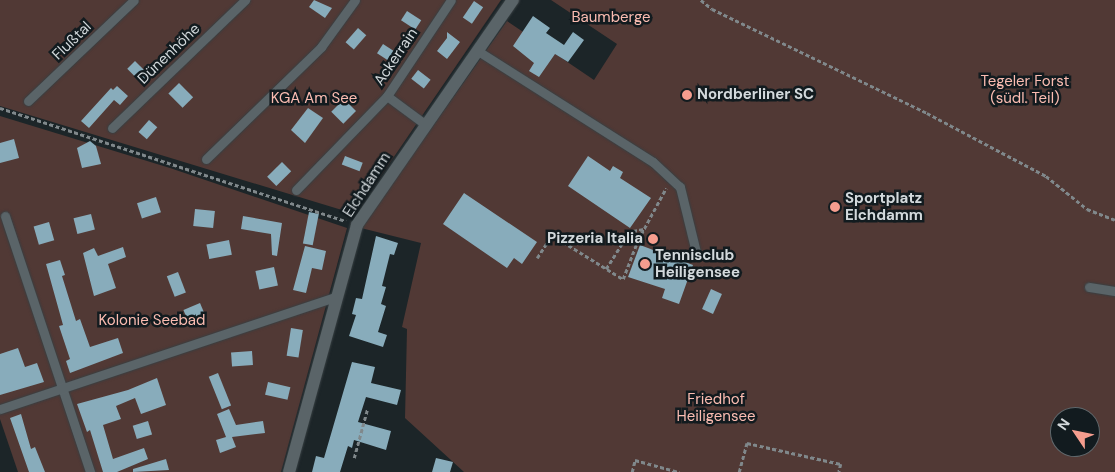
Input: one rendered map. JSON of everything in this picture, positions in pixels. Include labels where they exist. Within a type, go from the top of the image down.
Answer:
[{"type":"street","name":"Elchdamm","points":[[289,472],[358,225],[513,0]]},
{"type":"lane","name":"Flußtal","points":[[28,101],[134,0]]},
{"type":"lane","name":"Dünenhöhe","points":[[112,128],[245,0]]},
{"type":"lane","points":[[206,159],[322,47],[355,0]]},
{"type":"lane","name":"Ackerrain","points":[[296,190],[387,96],[451,0]]},
{"type":"lane","points":[[478,51],[653,162],[680,187],[687,206],[696,252]]},
{"type":"lane","points":[[387,96],[426,125]]},
{"type":"lane","points":[[5,216],[90,472]]},
{"type":"lane","points":[[1089,287],[1115,291]]},
{"type":"lane","points":[[0,409],[337,296]]},
{"type":"path","points":[[701,0],[720,13],[927,112],[1046,176],[1087,209],[1115,220]]},
{"type":"path","points":[[0,108],[358,225]]},
{"type":"path","points":[[537,258],[552,235],[624,279],[638,240],[671,179]]},
{"type":"path","points":[[633,230],[644,229]]},
{"type":"path","points":[[606,269],[622,243],[638,240]]},
{"type":"path","points":[[354,458],[367,410]]},
{"type":"path","points":[[738,472],[747,443],[841,464],[839,472]]},
{"type":"path","points":[[632,472],[635,460],[679,472]]},
{"type":"green space","name":"KGA Am See","points":[[0,0],[501,0],[355,214],[0,106]]},
{"type":"green space","points":[[551,0],[1115,0],[1115,472],[464,472],[405,418],[407,329],[402,327],[421,243],[361,228],[507,21],[594,80],[617,44]]},
{"type":"green space","name":"Kolonie Seebad","points":[[0,116],[170,168],[347,228],[281,472],[18,472],[0,419]]},
{"type":"building","points":[[314,0],[332,8],[325,18],[309,7]]},
{"type":"building","points":[[474,1],[483,7],[472,24],[463,18]]},
{"type":"building","points":[[407,11],[421,20],[415,29],[401,20]]},
{"type":"building","points":[[533,16],[550,28],[546,33],[564,45],[573,32],[584,40],[568,62],[555,54],[539,77],[529,71],[534,63],[513,46]]},
{"type":"building","points":[[358,28],[366,35],[354,50],[346,42]]},
{"type":"building","points":[[447,32],[460,42],[447,59],[437,51],[447,38]]},
{"type":"building","points":[[383,44],[397,53],[391,62],[377,53]]},
{"type":"building","points":[[135,61],[150,76],[142,84],[127,69]]},
{"type":"building","points":[[418,70],[431,80],[424,89],[411,79]]},
{"type":"building","points":[[179,83],[193,97],[183,108],[168,94]]},
{"type":"building","points":[[117,86],[128,96],[120,105],[114,100],[89,128],[81,121],[111,88],[113,90]]},
{"type":"building","points":[[344,99],[356,111],[343,124],[331,112]]},
{"type":"building","points":[[308,108],[323,118],[305,143],[291,130]]},
{"type":"building","points":[[149,120],[157,127],[147,139],[139,132]]},
{"type":"building","points":[[14,139],[19,158],[0,163],[0,143]]},
{"type":"building","points":[[90,141],[96,146],[101,164],[82,168],[77,148]]},
{"type":"building","points":[[345,156],[363,163],[360,171],[342,164]]},
{"type":"building","points":[[588,156],[610,171],[613,166],[623,172],[620,178],[651,198],[630,228],[568,186]]},
{"type":"building","points":[[282,162],[291,171],[276,186],[267,177]]},
{"type":"building","points":[[464,193],[537,242],[522,264],[514,258],[507,268],[443,224]]},
{"type":"building","points":[[156,197],[161,212],[142,218],[137,203]]},
{"type":"building","points":[[195,209],[215,211],[213,228],[193,226]]},
{"type":"building","points":[[309,212],[319,214],[313,245],[303,243]]},
{"type":"building","points":[[91,214],[95,230],[77,234],[74,218]]},
{"type":"building","points":[[243,216],[282,223],[277,256],[272,255],[271,234],[241,229]]},
{"type":"building","points":[[49,222],[54,240],[39,245],[34,226]]},
{"type":"building","points":[[376,236],[398,243],[394,255],[390,254],[382,286],[386,287],[381,304],[386,306],[378,332],[387,335],[383,347],[349,336],[356,315],[352,314],[356,298],[362,299]]},
{"type":"building","points":[[229,240],[232,255],[209,259],[206,244]]},
{"type":"building","points":[[640,245],[693,265],[679,304],[662,298],[665,289],[628,277]]},
{"type":"building","points":[[305,246],[326,251],[322,270],[312,268],[306,293],[293,290]]},
{"type":"building","points":[[123,247],[126,257],[108,264],[116,288],[94,296],[83,253],[94,248],[98,256]]},
{"type":"building","points":[[60,260],[65,275],[62,276],[76,321],[80,319],[90,347],[118,338],[123,353],[70,373],[66,361],[70,359],[59,326],[63,325],[46,264]]},
{"type":"building","points":[[274,267],[278,286],[259,290],[255,271]]},
{"type":"building","points":[[178,272],[186,293],[175,297],[167,276]]},
{"type":"building","points":[[711,289],[722,294],[713,314],[702,309]]},
{"type":"building","points":[[200,303],[205,315],[189,322],[183,310]]},
{"type":"building","points":[[291,328],[303,330],[298,358],[287,356]]},
{"type":"building","points":[[18,348],[25,367],[37,363],[44,382],[0,395],[0,354]]},
{"type":"building","points":[[252,351],[253,365],[232,366],[231,352]]},
{"type":"building","points":[[352,362],[375,367],[371,383],[401,390],[397,405],[366,397],[358,422],[391,431],[386,450],[354,440],[352,448],[348,446],[340,472],[312,472],[316,456],[324,458]]},
{"type":"building","points":[[218,373],[231,405],[222,409],[209,377]]},
{"type":"building","points":[[157,378],[166,405],[141,414],[135,398],[116,406],[121,419],[103,425],[113,459],[144,448],[148,459],[117,472],[103,472],[90,430],[87,432],[77,404],[128,390]]},
{"type":"building","points":[[268,382],[290,387],[287,400],[265,395]]},
{"type":"building","points":[[229,409],[236,425],[263,421],[265,433],[232,437],[236,447],[220,453],[216,440],[226,437],[217,414]]},
{"type":"building","points":[[21,414],[31,449],[35,447],[45,472],[29,472],[10,418]]},
{"type":"building","points":[[148,421],[152,434],[137,439],[133,426]]},
{"type":"building","points":[[436,458],[453,462],[450,472],[432,472]]},
{"type":"building","points":[[166,459],[169,470],[133,472],[133,469]]},
{"type":"place","name":"Nordberliner SC","points":[[687,95]]},
{"type":"place","name":"Sportplatz Elchdamm","points":[[835,207]]},
{"type":"place","name":"Pizzeria Italia","points":[[653,239]]},
{"type":"place","name":"Tennisclub Heiligensee","points":[[645,264]]},
{"type":"park label","name":"Baumberge","points":[[611,18]]},
{"type":"park label","name":"Tegeler Forst (südl. Teil)","points":[[1025,90]]},
{"type":"park label","name":"Friedhof Heiligensee","points":[[716,408]]}]
